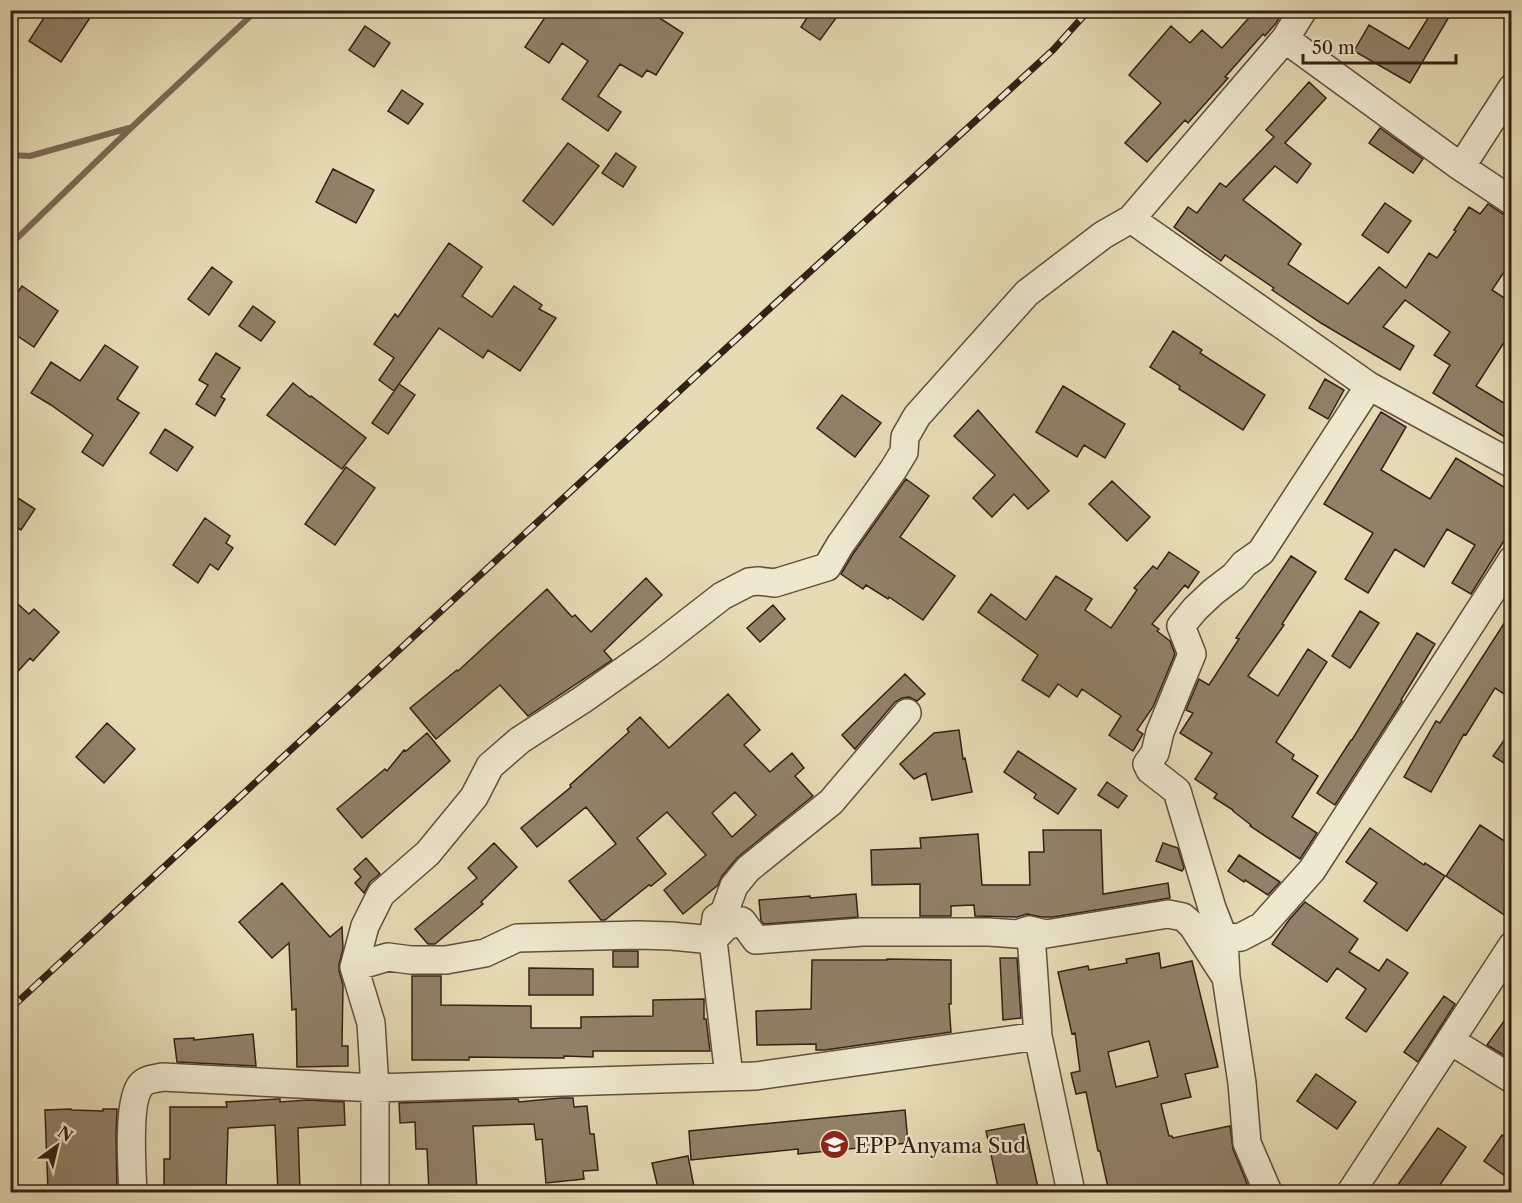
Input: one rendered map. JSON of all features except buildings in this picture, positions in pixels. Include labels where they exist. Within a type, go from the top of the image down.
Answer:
[{"type":"street","points":[[375,1192],[375,1088],[371,1023],[354,967],[365,926],[381,894],[429,853],[474,797],[490,766],[519,740],[582,700],[650,652],[722,596],[749,582],[775,582],[827,567],[904,452],[905,437],[917,416],[1027,293],[1103,235],[1131,219],[1285,39],[1303,10]]},
{"type":"street","points":[[1285,39],[1461,167],[1512,201]]},
{"type":"street","points":[[1461,167],[1512,88]]},
{"type":"street","points":[[1131,219],[1369,386],[1511,462]]},
{"type":"street","points":[[1268,1192],[1247,1143],[1242,1083],[1226,977],[1224,939],[1212,908],[1177,791],[1150,770],[1147,764],[1155,753],[1160,732],[1192,654],[1181,626],[1213,592],[1261,552],[1369,386]]},
{"type":"street","points":[[1224,939],[1241,937],[1263,926],[1312,870],[1512,560]]},
{"type":"street","points":[[729,1076],[713,940],[716,918],[724,913],[734,886],[748,869],[831,802],[907,713]]},
{"type":"street","points":[[713,940],[726,926],[742,921],[756,940],[862,932],[1017,934],[1029,930],[1046,934],[1168,914],[1179,915],[1188,920],[1226,977]]},
{"type":"street","points":[[1029,930],[1038,1036],[1071,1192]]},
{"type":"street","points":[[354,967],[388,957],[411,960],[446,960],[485,953],[517,938],[638,935],[713,940]]},
{"type":"street","points":[[1351,1192],[1512,946]]},
{"type":"street","points":[[132,1192],[133,1104],[136,1092],[142,1083],[150,1079],[162,1077],[375,1088],[756,1076],[1038,1036]]},
{"type":"street","points":[[1451,1041],[1512,1080]]},
{"type":"waterway","points":[[10,245],[257,10]]},
{"type":"waterway","points":[[10,155],[30,156],[129,128]]},
{"type":"railway","points":[[10,1009],[687,384],[1053,50],[1089,10]]},
{"type":"place","name":"EPP Anyama Sud","points":[[834,1145]]}]
